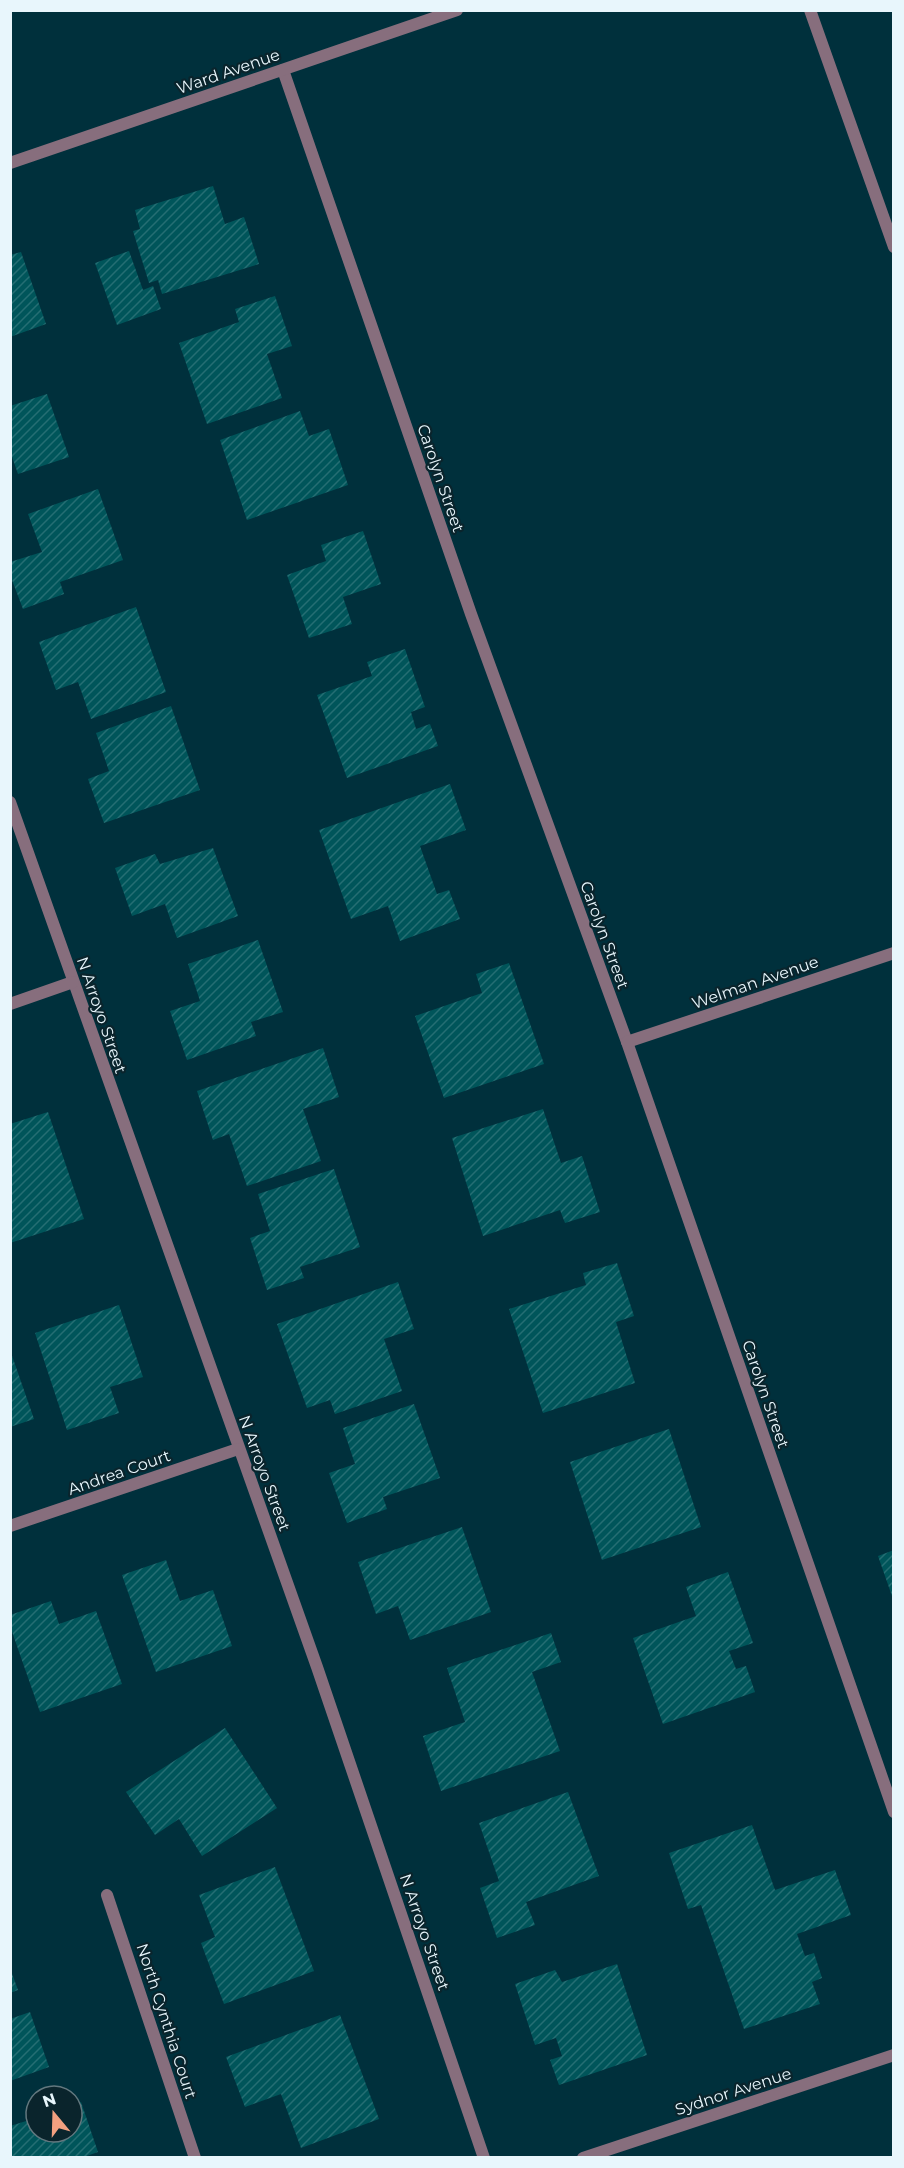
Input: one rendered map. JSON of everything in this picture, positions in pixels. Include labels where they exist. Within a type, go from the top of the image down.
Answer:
[{"type":"street","name":"Ward Avenue","points":[[10,163],[457,10]]},
{"type":"street","points":[[810,10],[894,247]]},
{"type":"street","name":"Carolyn Street","points":[[283,70],[471,614],[627,1042],[894,1812]]},
{"type":"street","name":"N Arroyo Street","points":[[10,802],[317,1667],[484,2157]]},
{"type":"street","name":"Welman Avenue","points":[[627,1042],[894,953]]},
{"type":"street","points":[[10,1004],[73,982]]},
{"type":"street","name":"Andrea Court","points":[[10,1526],[238,1449]]},
{"type":"street","name":"North Cynthia Court","points":[[107,1895],[195,2157]]},
{"type":"street","name":"Sydnor Avenue","points":[[583,2157],[894,2055]]},
{"type":"building","points":[[213,186],[225,224],[244,217],[259,264],[162,294],[158,280],[149,283],[133,231],[140,229],[135,210]]},
{"type":"building","points":[[129,251],[143,290],[153,286],[161,309],[117,325],[95,263]]},
{"type":"building","points":[[21,252],[46,324],[10,337],[10,255]]},
{"type":"building","points":[[275,296],[292,346],[267,354],[282,398],[207,424],[179,343],[239,322],[235,309]]},
{"type":"building","points":[[47,394],[69,457],[18,474],[10,451],[10,406]]},
{"type":"building","points":[[300,411],[309,436],[329,429],[348,485],[247,520],[220,440]]},
{"type":"building","points":[[98,489],[123,560],[60,582],[64,594],[23,609],[10,575],[10,562],[42,552],[28,514]]},
{"type":"building","points":[[363,531],[381,584],[343,597],[352,624],[309,638],[287,575],[326,561],[321,545]]},
{"type":"building","points":[[136,607],[166,692],[91,719],[78,682],[56,690],[39,642]]},
{"type":"building","points":[[405,649],[425,707],[411,712],[416,729],[430,724],[438,746],[347,778],[317,695],[372,676],[367,662]]},
{"type":"building","points":[[171,706],[200,790],[104,823],[88,779],[109,771],[96,733]]},
{"type":"building","points":[[450,784],[466,830],[420,846],[437,894],[449,890],[460,919],[400,941],[388,906],[351,919],[319,830]]},
{"type":"building","points":[[213,848],[238,916],[177,938],[165,904],[132,916],[115,868],[155,854],[160,864]]},
{"type":"building","points":[[258,940],[283,1012],[251,1022],[256,1036],[187,1060],[170,1011],[200,1001],[188,964]]},
{"type":"building","points":[[509,963],[544,1064],[444,1098],[415,1016],[482,993],[476,974]]},
{"type":"building","points":[[323,1048],[339,1097],[303,1109],[321,1161],[247,1186],[229,1134],[213,1140],[197,1091]]},
{"type":"building","points":[[543,1109],[561,1163],[582,1156],[600,1212],[565,1223],[560,1210],[483,1236],[452,1138]]},
{"type":"building","points":[[48,1112],[84,1219],[10,1243],[10,1124]]},
{"type":"building","points":[[334,1169],[360,1247],[300,1267],[304,1278],[267,1290],[250,1238],[270,1231],[258,1194]]},
{"type":"building","points":[[617,1263],[634,1316],[616,1322],[635,1383],[543,1413],[509,1309],[586,1285],[583,1273]]},
{"type":"building","points":[[398,1282],[414,1329],[384,1339],[402,1391],[335,1414],[330,1400],[307,1408],[277,1324]]},
{"type":"building","points":[[119,1305],[143,1377],[110,1387],[119,1413],[67,1430],[35,1333]]},
{"type":"building","points":[[10,1350],[34,1419],[10,1427]]},
{"type":"building","points":[[414,1404],[440,1478],[383,1497],[387,1509],[347,1523],[329,1473],[355,1464],[343,1428]]},
{"type":"building","points":[[669,1429],[701,1527],[602,1560],[570,1462]]},
{"type":"building","points":[[462,1527],[491,1612],[410,1640],[398,1606],[376,1614],[358,1562]]},
{"type":"building","points":[[894,1550],[894,1599],[893,1599],[878,1556]]},
{"type":"building","points":[[166,1560],[180,1601],[213,1590],[232,1646],[156,1672],[122,1575]]},
{"type":"building","points":[[728,1572],[753,1643],[729,1651],[736,1669],[746,1666],[755,1692],[663,1724],[633,1638],[696,1616],[686,1587]]},
{"type":"building","points":[[51,1601],[59,1624],[96,1611],[122,1684],[40,1712],[10,1626],[10,1615]]},
{"type":"building","points":[[551,1633],[561,1662],[532,1672],[560,1751],[441,1791],[423,1736],[465,1722],[447,1668]]},
{"type":"building","points":[[225,1728],[277,1808],[202,1856],[179,1819],[155,1835],[126,1792]]},
{"type":"building","points":[[568,1792],[599,1876],[526,1902],[535,1925],[497,1938],[480,1888],[499,1881],[479,1823]]},
{"type":"building","points":[[752,1825],[775,1890],[835,1870],[851,1915],[797,1934],[805,1956],[814,1953],[822,1978],[812,1982],[820,2004],[744,2029],[701,1905],[688,1909],[669,1853]]},
{"type":"building","points":[[275,1867],[314,1971],[224,2004],[201,1943],[215,1937],[199,1895]]},
{"type":"building","points":[[617,1964],[647,2055],[559,2085],[550,2060],[562,2056],[556,2038],[535,2045],[515,1984],[555,1970],[562,1982]]},
{"type":"building","points":[[10,1968],[18,1990],[10,1993]]},
{"type":"building","points":[[30,2012],[49,2067],[10,2081],[10,2019]]},
{"type":"building","points":[[340,2015],[379,2119],[301,2148],[281,2094],[245,2107],[226,2057]]},
{"type":"building","points":[[84,2111],[98,2152],[81,2158],[10,2158],[10,2126],[24,2122],[24,2144],[84,2144]]}]
